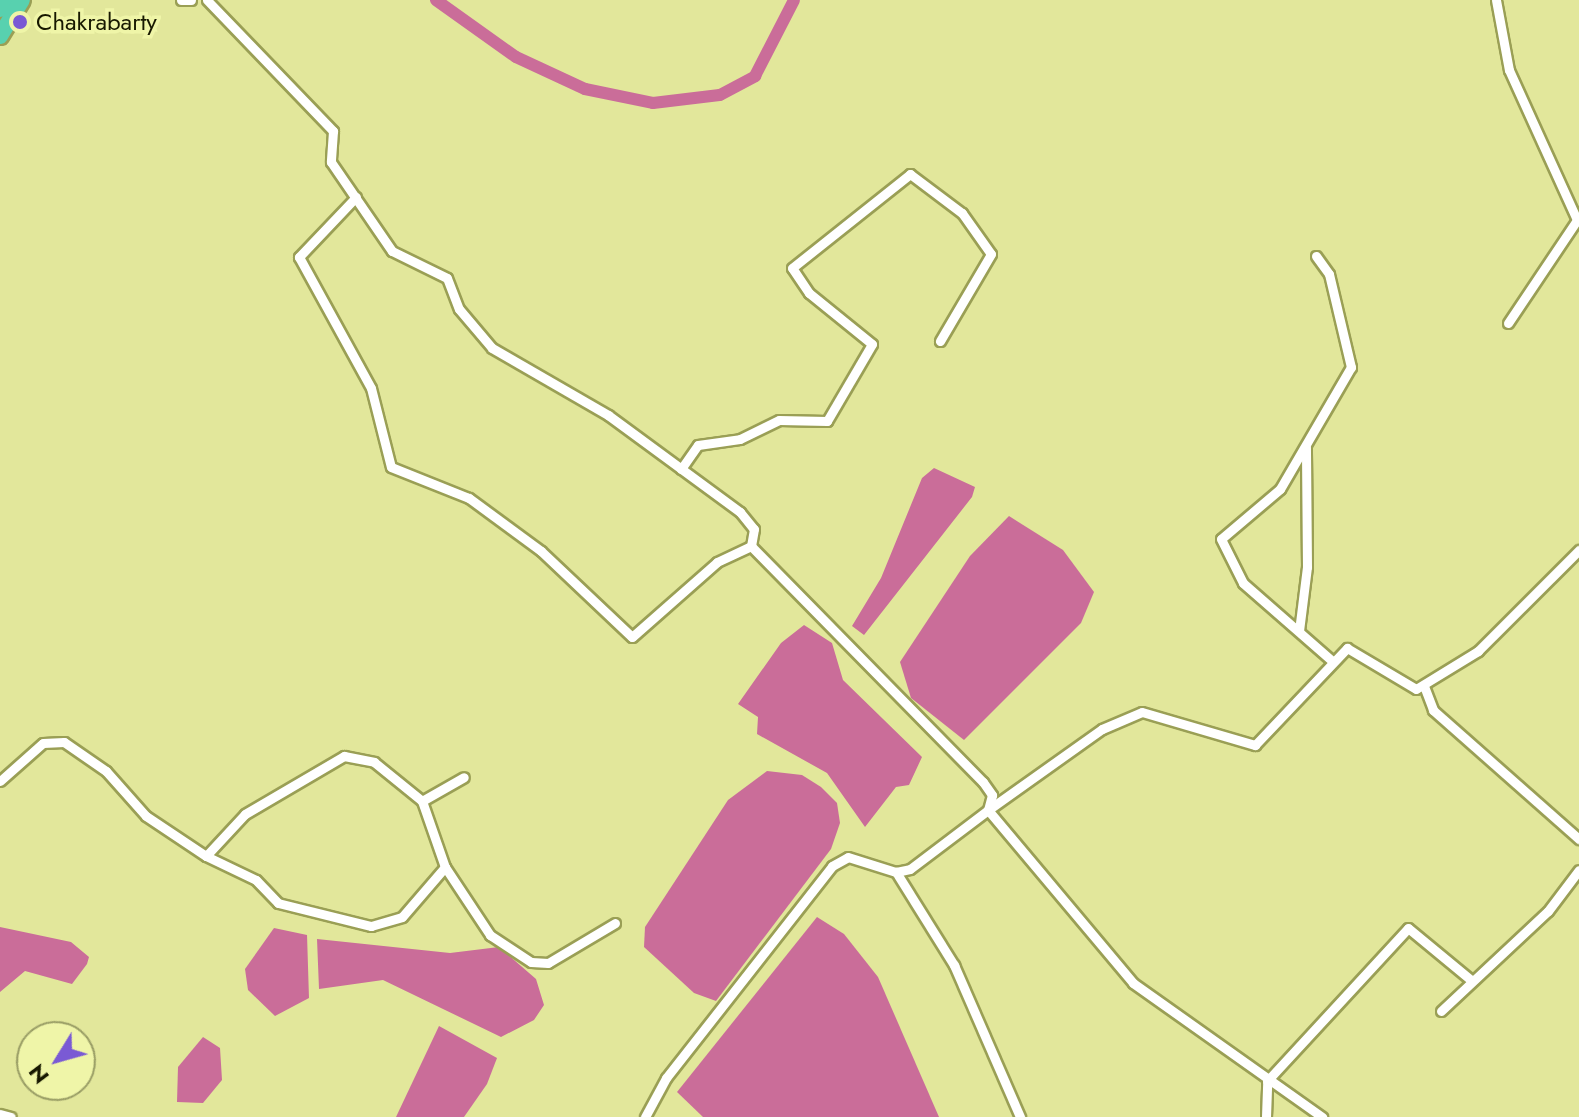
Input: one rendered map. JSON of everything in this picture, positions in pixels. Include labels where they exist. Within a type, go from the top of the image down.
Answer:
[{"type":"highway","points":[[0,9],[6,0]]},
{"type":"highway","points":[[0,36],[22,0]]},
{"type":"street","points":[[181,0],[191,0]]},
{"type":"street","points":[[207,0],[333,131],[331,162],[392,251],[447,278],[459,309],[492,348],[608,415],[740,512],[754,529],[751,546]]},
{"type":"street","points":[[1496,0],[1509,70],[1577,220],[1508,323]]},
{"type":"street","points":[[681,469],[698,445],[740,439],[779,420],[827,421],[872,344],[809,293],[792,268],[910,174],[962,213],[991,254],[940,341]]},
{"type":"street","points":[[356,197],[299,257],[371,388],[391,467],[469,498],[541,551],[632,637],[717,562],[751,546]]},
{"type":"street","points":[[1316,256],[1329,274],[1351,367],[1306,445],[1263,508],[1221,539],[1243,583],[1332,661]]},
{"type":"street","points":[[1299,631],[1307,567],[1306,445]]},
{"type":"street","points":[[751,546],[983,782],[992,795],[988,810]]},
{"type":"street","points":[[896,872],[1102,729],[1142,712],[1255,745],[1332,661],[1353,648],[1400,684],[1424,686],[1478,651],[1579,550]]},
{"type":"street","points":[[1567,561],[1579,568]]},
{"type":"street","points":[[1424,686],[1433,710],[1579,839]]},
{"type":"street","points":[[0,781],[43,743],[64,742],[106,771],[146,816],[206,856],[256,880],[278,903],[371,926],[402,917],[445,867]]},
{"type":"street","points":[[206,856],[245,814],[344,756],[374,762],[422,801],[445,867],[490,935],[531,962],[548,963],[615,923]]},
{"type":"street","points":[[422,801],[464,777]]},
{"type":"street","points":[[988,810],[1133,983],[1267,1081],[1322,1117]]},
{"type":"street","points":[[645,1117],[666,1078],[832,866],[848,857],[896,872],[954,965],[1020,1117]]},
{"type":"street","points":[[1441,1011],[1548,911],[1579,870]]},
{"type":"street","points":[[1266,1117],[1267,1081],[1408,928],[1471,980]]},
{"type":"street","points":[[0,1114],[11,1117]]},
{"type":"shaded area","points":[[934,468],[975,487],[972,497],[864,635],[852,626],[881,578],[922,478]]},
{"type":"shaded area","points":[[1009,516],[1063,550],[1094,592],[1081,623],[964,740],[911,698],[900,662],[970,556]]},
{"type":"shaded area","points":[[804,625],[832,643],[843,680],[922,757],[909,785],[896,787],[865,827],[827,773],[757,734],[758,717],[738,704],[781,643]]},
{"type":"shaded area","points":[[767,771],[802,775],[821,787],[837,803],[840,823],[831,849],[716,1001],[694,993],[644,947],[645,927],[728,800]]},
{"type":"shaded area","points":[[817,917],[844,934],[878,977],[939,1117],[703,1117],[677,1092]]},
{"type":"shaded area","points":[[0,927],[71,942],[89,957],[87,964],[72,984],[25,971],[0,992]]},
{"type":"shaded area","points":[[274,928],[307,935],[309,998],[275,1016],[248,990],[245,969]]},
{"type":"shaded area","points":[[317,939],[450,953],[499,947],[536,979],[544,1005],[534,1020],[501,1037],[383,980],[319,989]]},
{"type":"shaded area","points":[[439,1026],[497,1058],[487,1084],[464,1117],[396,1117]]},
{"type":"shaded area","points":[[203,1037],[220,1048],[222,1080],[203,1103],[177,1102],[178,1067]]},
{"type":"waterway","points":[[436,0],[516,57],[585,89],[653,103],[720,95],[755,76],[794,0]]},
{"type":"place","name":"Chakrabarty","points":[[20,22]]}]
